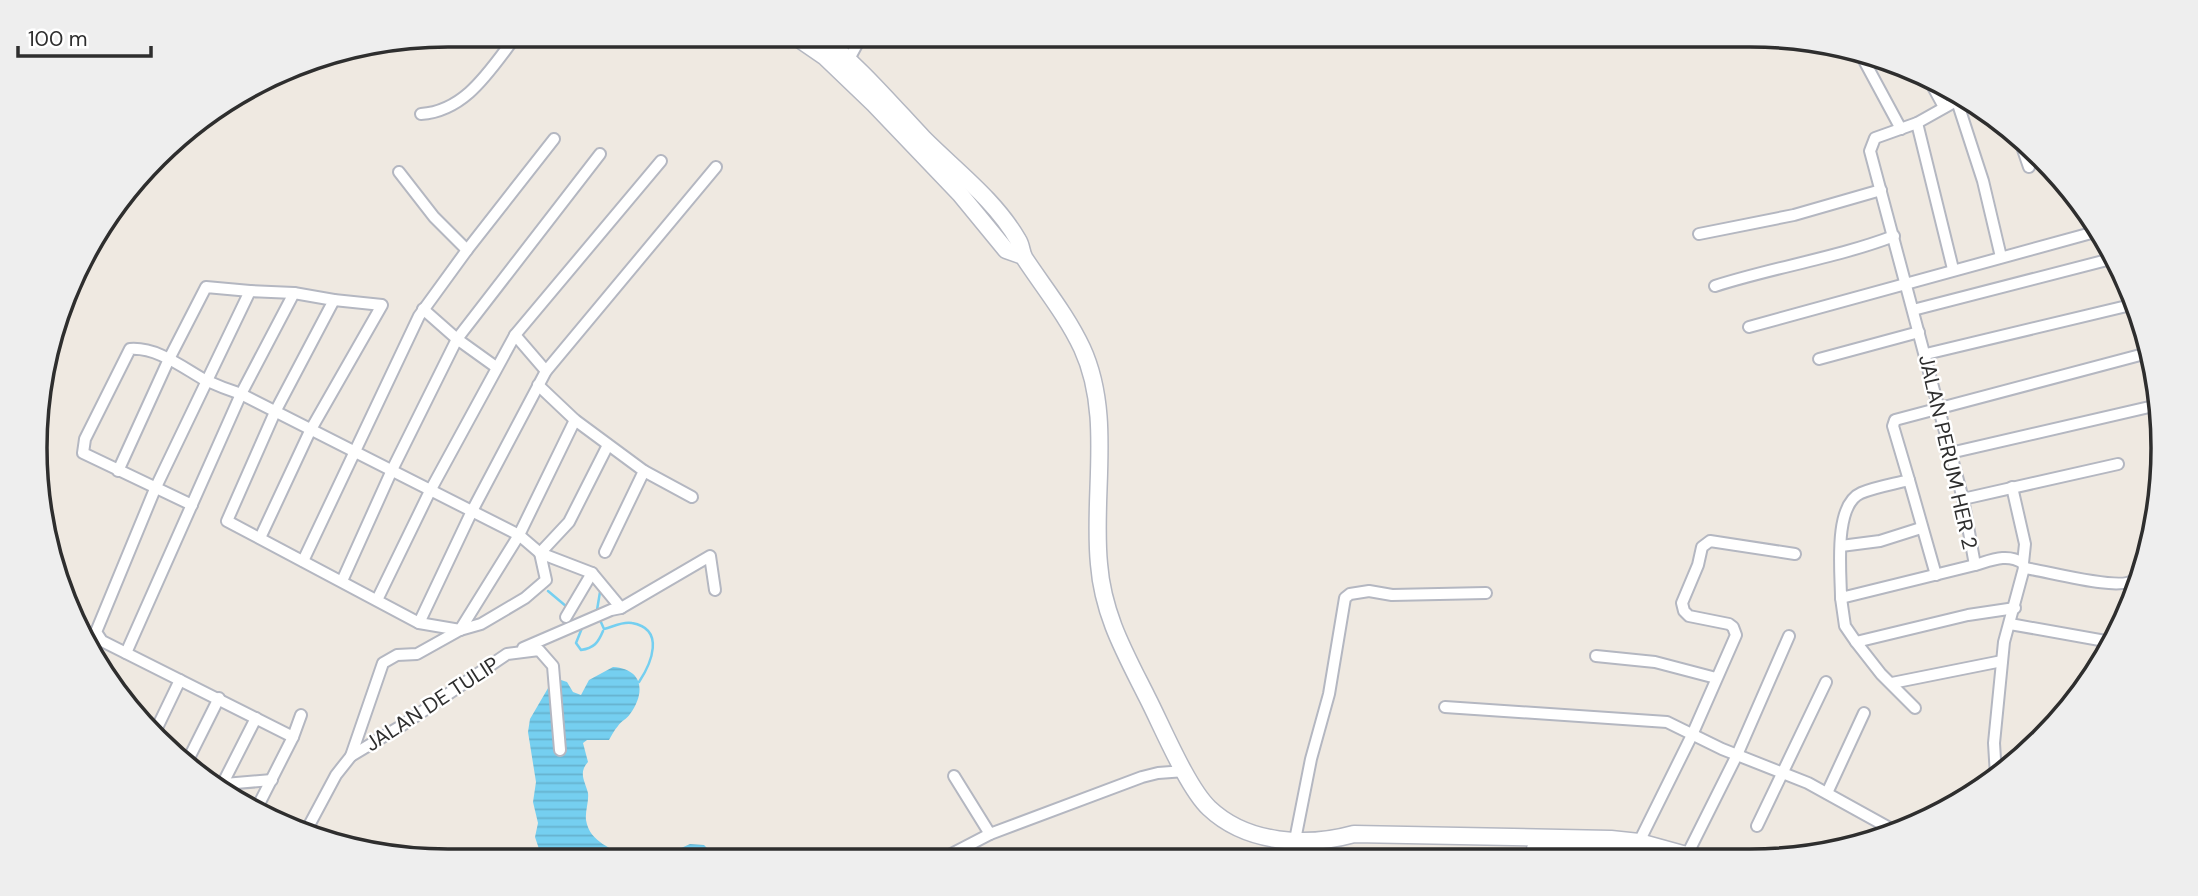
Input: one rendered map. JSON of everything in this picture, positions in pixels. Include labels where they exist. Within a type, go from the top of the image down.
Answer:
[{"type":"street","points":[[421,114],[436,113],[461,101],[508,47]]},
{"type":"street","points":[[810,47],[845,66]]},
{"type":"street","points":[[829,47],[960,194],[1006,250],[1023,256],[1054,299],[1083,349],[1094,386],[1098,420],[1098,563],[1107,613],[1185,771],[1208,807],[1237,828],[1252,834],[1295,840],[1338,839],[1354,845],[1573,849]]},
{"type":"street","points":[[845,66],[855,47]]},
{"type":"street","points":[[1866,65],[1901,129]]},
{"type":"street","points":[[1937,94],[1944,107]]},
{"type":"street","name":"JALAN PERUM HER 2","points":[[1953,103],[1917,123],[1875,138],[1870,151],[1964,499],[1975,565],[2005,557],[2024,566],[2108,585],[2126,584]]},
{"type":"street","points":[[1959,106],[1983,181],[2001,257]]},
{"type":"street","points":[[1917,123],[1953,269]]},
{"type":"street","points":[[303,561],[423,309],[554,138]]},
{"type":"street","points":[[342,582],[392,470],[457,339],[600,154]]},
{"type":"street","points":[[2026,158],[2029,167]]},
{"type":"street","points":[[377,600],[430,491],[515,335],[662,161]]},
{"type":"street","points":[[419,623],[472,511],[547,371],[716,167]]},
{"type":"street","points":[[399,172],[434,217],[467,250]]},
{"type":"street","points":[[1699,234],[1794,215],[1881,190]]},
{"type":"street","points":[[1749,327],[2088,234]]},
{"type":"street","points":[[1715,286],[1761,271],[1872,245],[1894,236]]},
{"type":"street","points":[[1913,310],[2104,261]]},
{"type":"street","points":[[118,471],[206,286],[250,292],[294,293],[382,306],[310,431],[260,538]]},
{"type":"street","points":[[250,292],[155,489],[96,632],[102,641],[293,737]]},
{"type":"street","points":[[126,653],[241,394],[294,293]]},
{"type":"street","points":[[334,300],[275,412],[227,521],[419,623],[460,630]]},
{"type":"street","points":[[1926,355],[2124,307]]},
{"type":"street","points":[[423,309],[496,368]]},
{"type":"street","points":[[1819,359],[1919,332]]},
{"type":"street","points":[[515,335],[547,371]]},
{"type":"street","points":[[192,505],[83,453],[85,439],[130,349],[140,349],[169,359],[519,535],[540,553],[592,573],[616,609]]},
{"type":"street","points":[[1936,575],[1893,426],[1895,420],[2140,355]]},
{"type":"street","points":[[538,385],[575,420],[608,445],[644,471],[692,497]]},
{"type":"street","points":[[1950,453],[2148,407]]},
{"type":"street","points":[[460,630],[519,535],[575,420]]},
{"type":"street","points":[[540,553],[569,523],[608,445]]},
{"type":"street","points":[[1964,499],[2118,464]]},
{"type":"street","points":[[605,552],[644,471]]},
{"type":"street","points":[[1909,480],[1858,494],[1851,501],[1842,524],[1841,598],[1845,626],[1881,674],[1915,708]]},
{"type":"street","points":[[1995,765],[1994,743],[2004,642],[2024,566],[2025,544],[2012,487]]},
{"type":"street","points":[[1841,546],[1880,541],[1921,528]]},
{"type":"street","points":[[1642,849],[1736,635],[1734,627],[1689,616],[1684,611],[1682,603],[1698,565],[1702,547],[1710,541],[1795,554]]},
{"type":"street","points":[[351,756],[383,663],[397,655],[417,654],[460,630],[481,624],[525,598],[546,580],[540,553]]},
{"type":"street","points":[[507,654],[616,609],[710,556],[715,590]]},
{"type":"street","points":[[1841,598],[1975,565]]},
{"type":"street","points":[[566,617],[592,573]]},
{"type":"street","points":[[1295,840],[1311,759],[1329,694],[1345,598],[1350,594],[1369,591],[1392,594],[1486,593]]},
{"type":"street","points":[[1856,642],[1968,615],[2015,608]]},
{"type":"street","points":[[2010,624],[2101,640]]},
{"type":"street","points":[[1695,849],[1789,636]]},
{"type":"street","name":"JALAN DE TULIP","points":[[310,824],[336,775],[351,756],[401,726],[507,654],[539,650],[553,666],[560,750]]},
{"type":"street","points":[[1596,656],[1656,662],[1716,678]]},
{"type":"street","points":[[1892,683],[2002,661]]},
{"type":"street","points":[[159,724],[180,680]]},
{"type":"street","points":[[1757,827],[1826,682]]},
{"type":"street","points":[[191,755],[219,698]]},
{"type":"street","points":[[1445,707],[1667,722],[1827,793],[1885,825]]},
{"type":"street","points":[[1827,793],[1864,713]]},
{"type":"street","points":[[260,802],[293,737],[300,715]]},
{"type":"street","points":[[222,779],[256,718]]},
{"type":"street","points":[[961,849],[990,834],[1142,777],[1158,772],[1185,771]]},
{"type":"street","points":[[954,776],[990,834]]},
{"type":"street","points":[[230,784],[272,780]]},
{"type":"water","points":[[613,667],[631,672],[639,683],[640,690],[635,706],[609,740],[587,740],[583,743],[588,762],[583,773],[588,793],[588,828],[597,840],[610,849],[539,849],[535,837],[538,823],[533,802],[536,782],[528,732],[530,719],[551,683],[558,679],[567,682],[573,692],[581,695],[589,680]]},
{"type":"water","points":[[690,844],[704,845],[708,849],[679,849]]},
{"type":"waterway","points":[[548,591],[567,607]]},
{"type":"waterway","points":[[597,610],[600,592]]},
{"type":"waterway","points":[[600,620],[604,629],[621,623],[632,623],[649,632],[653,648],[648,666],[639,682]]},
{"type":"waterway","points":[[582,628],[576,643],[581,650],[595,644],[603,631]]}]
